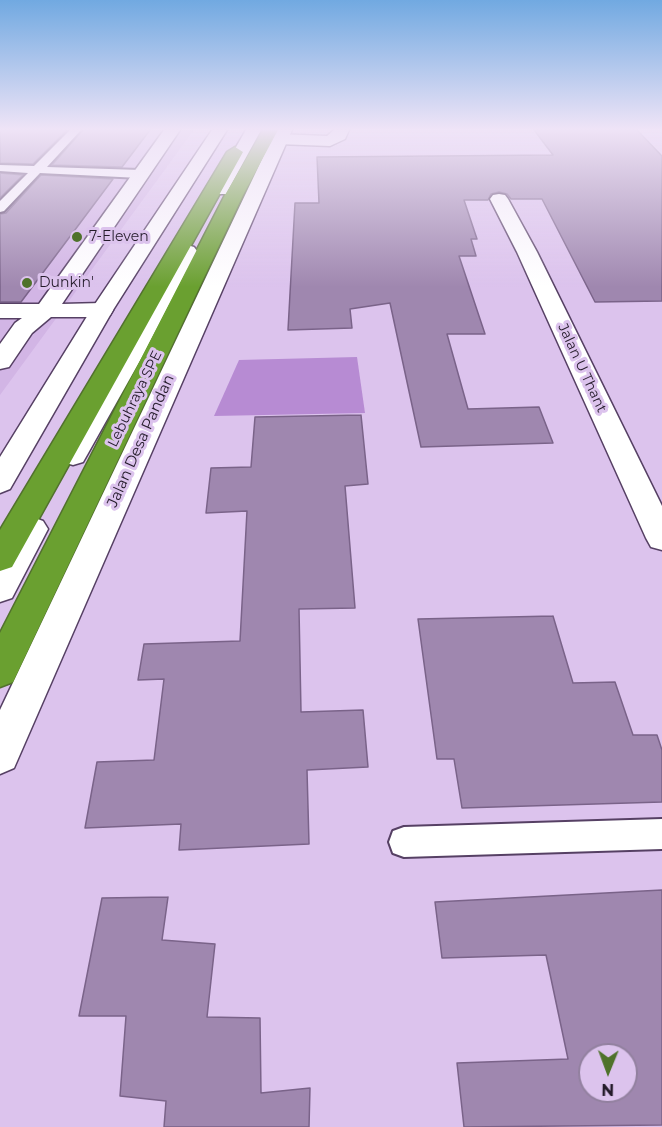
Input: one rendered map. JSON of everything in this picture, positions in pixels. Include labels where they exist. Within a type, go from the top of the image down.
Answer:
[{"type":"highway","points":[[0,558],[215,183]]},
{"type":"highway","name":"Lebuhraya SPE","points":[[0,670],[241,183]]},
{"type":"street","points":[[2,357],[23,328],[46,310],[134,183]]},
{"type":"street","points":[[0,482],[102,310],[185,183]]},
{"type":"street","points":[[0,588],[130,357],[239,183]]},
{"type":"street","name":"Jalan Desa Pandan","points":[[0,754],[249,183]]},
{"type":"street","name":"Jalan U Thant","points":[[499,199],[532,262],[662,538]]},
{"type":"street","points":[[0,311],[102,310]]},
{"type":"lane","points":[[0,208],[25,183]]},
{"type":"lane","points":[[404,842],[662,834]]},
{"type":"shaded area","points":[[0,183],[155,183],[0,395]]},
{"type":"shaded area","points":[[357,357],[365,413],[214,416],[239,360]]},
{"type":"building","points":[[0,183],[15,183],[0,198]]},
{"type":"building","points":[[34,183],[110,183],[21,302],[0,302],[0,214],[6,213]]},
{"type":"building","points":[[318,183],[662,183],[662,301],[595,302],[542,199],[511,199],[507,194],[499,192],[491,194],[488,200],[464,200],[477,239],[471,239],[476,256],[459,256],[485,334],[447,334],[468,409],[539,407],[553,443],[421,447],[390,303],[350,309],[352,328],[288,330],[295,203],[319,203]]},
{"type":"building","points":[[361,415],[368,484],[345,486],[355,608],[299,609],[301,712],[363,710],[368,767],[307,770],[309,844],[179,850],[181,824],[85,828],[97,762],[154,760],[164,679],[138,680],[144,644],[240,641],[247,511],[206,513],[211,468],[251,467],[255,417]]},
{"type":"building","points":[[553,616],[573,683],[615,682],[633,735],[657,735],[662,750],[662,802],[462,808],[454,759],[437,759],[418,619]]},
{"type":"building","points":[[662,890],[662,1125],[464,1127],[457,1063],[568,1059],[546,955],[442,958],[435,902]]},
{"type":"building","points":[[168,897],[162,940],[215,944],[207,1017],[260,1018],[261,1093],[310,1088],[309,1127],[164,1127],[166,1101],[120,1096],[126,1016],[79,1016],[102,898]]},
{"type":"place","name":"7-Eleven","points":[[77,237]]},
{"type":"place","name":"Dunkin'","points":[[27,283]]}]
